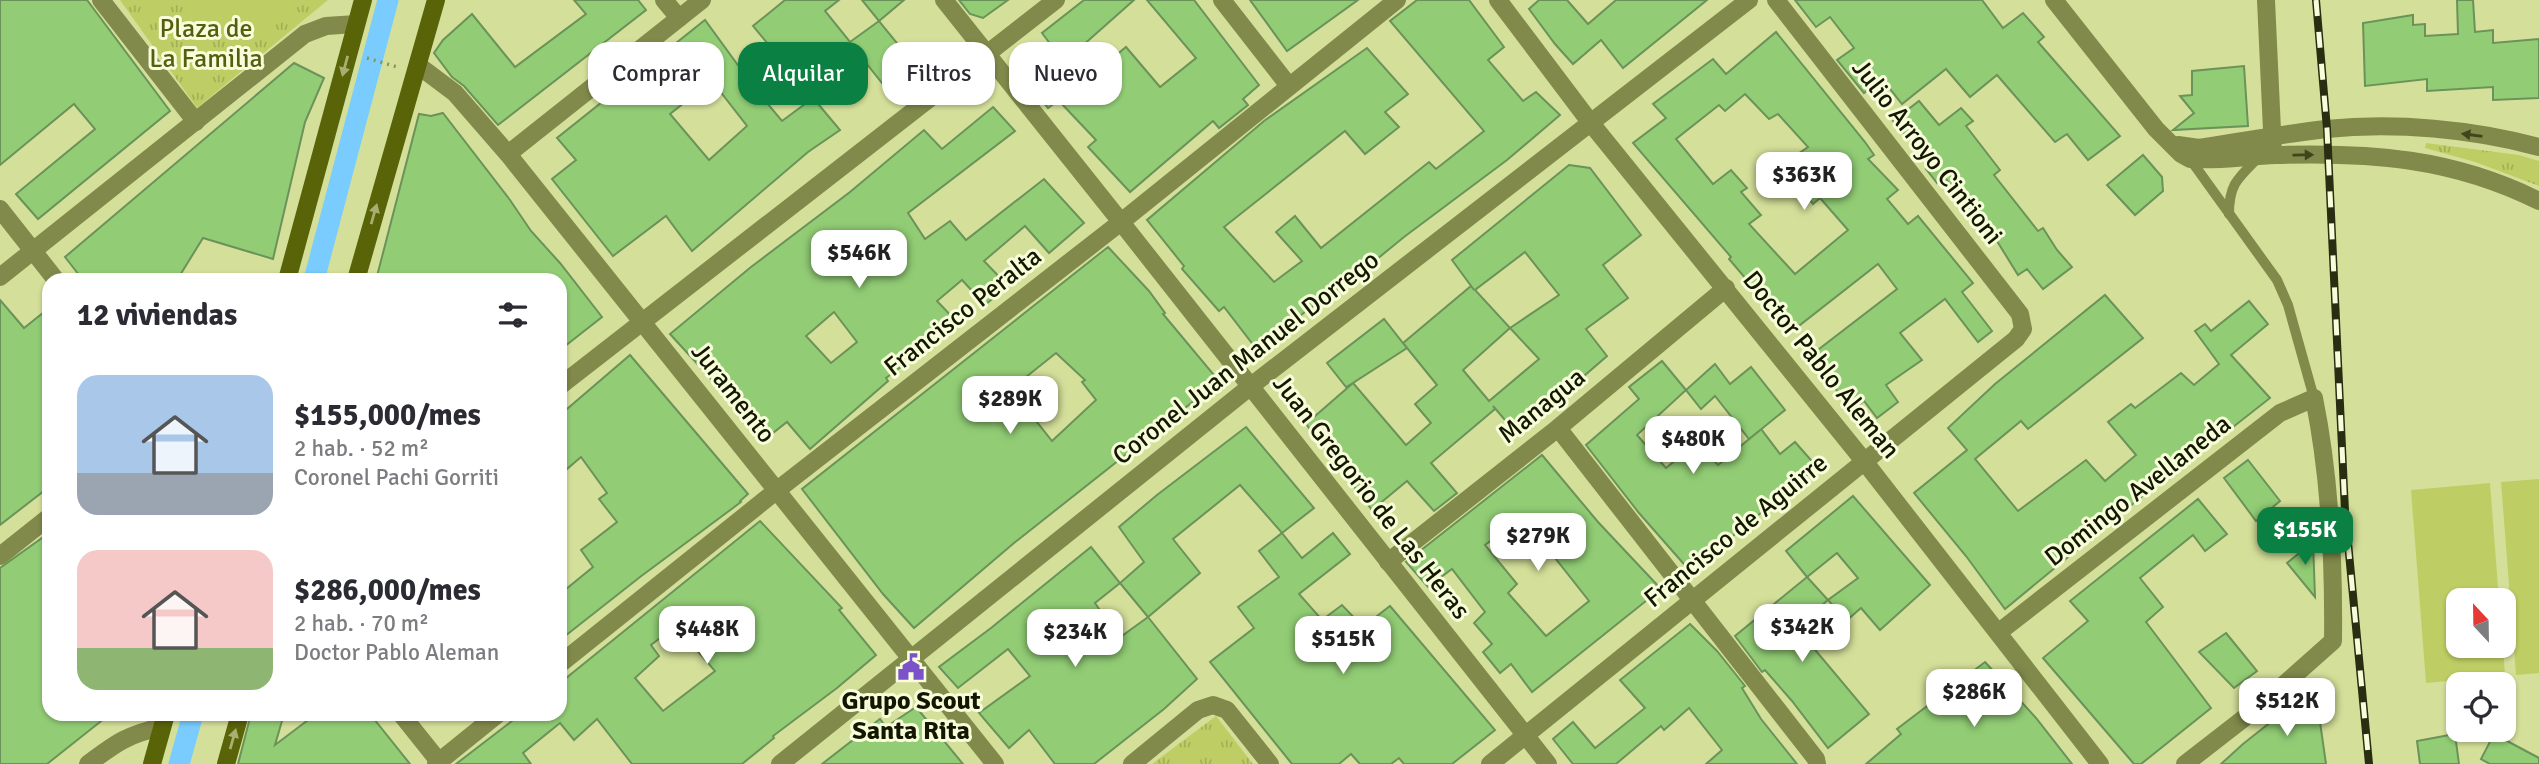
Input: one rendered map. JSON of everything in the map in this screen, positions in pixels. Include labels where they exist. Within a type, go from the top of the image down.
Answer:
[{"type":"main road","points":[[289,273],[363,0]]},
{"type":"main road","points":[[358,273],[436,0]]},
{"type":"main road","points":[[152,764],[164,721]]},
{"type":"main road","points":[[226,764],[238,721]]},
{"type":"street","points":[[101,0],[196,122]]},
{"type":"street","points":[[664,0],[679,18]]},
{"type":"street","points":[[508,154],[702,0]]},
{"type":"street","name":"Juan Gregorio de Las Heras","points":[[944,0],[978,42]]},
{"type":"street","points":[[995,49],[1056,0]]},
{"type":"street","points":[[1222,0],[1289,86]]},
{"type":"street","name":"Francisco Peralta","points":[[567,658],[776,491],[1121,222],[1397,0]]},
{"type":"street","name":"Doctor Pablo Aleman","points":[[1498,0],[1590,122],[1864,461],[2100,764]]},
{"type":"street","name":"Coronel Juan Manuel Dorrego","points":[[780,764],[1251,386],[1749,0]]},
{"type":"street","name":"Julio Arroyo Cintioni","points":[[1776,0],[2020,314],[2023,329],[2016,340]]},
{"type":"street","points":[[2054,0],[2156,129],[2181,154],[2190,159],[2360,154],[2419,161],[2473,175],[2539,201]]},
{"type":"street","points":[[2266,0],[2273,137],[2267,156]]},
{"type":"street","points":[[0,277],[305,34],[326,26],[356,24]]},
{"type":"street","name":"Juan Gregorio de Las Heras","points":[[995,64],[1548,764]]},
{"type":"street","name":"Juramento","points":[[418,69],[440,79],[455,93],[508,154],[995,764]]},
{"type":"street","points":[[567,380],[923,105]]},
{"type":"street","points":[[2168,141],[2185,147],[2199,148],[2327,129],[2374,127],[2432,129],[2539,147]]},
{"type":"street","points":[[0,208],[50,273]]},
{"type":"street","name":"Managua","points":[[1388,562],[1558,428],[1726,288]]},
{"type":"street","name":"Francisco de Aguirre","points":[[1490,764],[2016,340]]},
{"type":"street","points":[[2185,764],[2261,705],[2333,641],[2331,538],[2321,435],[2314,398]]},
{"type":"street","name":"Domingo Avellaneda","points":[[1999,632],[2280,413],[2314,398]]},
{"type":"street","points":[[1558,428],[1816,762]]},
{"type":"street","points":[[0,556],[42,523]]},
{"type":"street","points":[[1132,764],[1198,710],[1213,705],[1227,710],[1270,764]]},
{"type":"street","points":[[89,764],[119,741],[162,721]]},
{"type":"street","points":[[406,721],[438,763],[489,721]]},
{"type":"lane","points":[[2229,214],[2229,194],[2239,177],[2267,156]]},
{"type":"lane","points":[[2190,159],[2277,280],[2288,305],[2314,398]]},
{"type":"path","points":[[349,53],[418,69]]},
{"type":"green space","name":"Plaza de La Familia","points":[[120,0],[328,0],[197,108]]},
{"type":"green space","points":[[199,0],[264,0],[280,21],[240,52]]},
{"type":"green space","points":[[2426,143],[2519,155],[2539,161],[2539,186],[2475,162],[2425,148]]},
{"type":"green space","points":[[2539,479],[2539,673],[2516,675],[2516,588],[2509,588],[2501,482]]},
{"type":"green space","points":[[2490,483],[2498,588],[2446,588],[2446,658],[2504,658],[2505,672],[2446,672],[2446,681],[2426,683],[2411,490]]},
{"type":"green space","points":[[1216,716],[1253,764],[1152,764]]},
{"type":"building","points":[[0,0],[87,0],[170,111],[38,219],[16,194],[95,129],[74,104],[0,165]]},
{"type":"building","points":[[574,0],[638,0],[646,10],[605,42],[588,42],[588,55],[498,125],[464,86],[452,77],[434,53],[443,40],[472,14],[515,67],[586,14]]},
{"type":"building","points":[[785,0],[839,0],[825,11],[850,42],[766,42],[753,26]]},
{"type":"building","points":[[862,0],[904,0],[879,21]]},
{"type":"building","points":[[959,0],[1008,0],[983,18],[970,14]]},
{"type":"building","points":[[1084,0],[1134,0],[1087,42],[1049,42],[1042,33]]},
{"type":"building","points":[[1147,0],[1194,0],[1259,85],[1243,99],[1248,105],[1219,128],[1213,121],[1130,192],[1088,147],[1096,140],[1063,105],[1122,105],[1122,50],[1126,47],[1160,87],[1196,58]]},
{"type":"building","points":[[1250,0],[1358,0],[1287,51]]},
{"type":"building","points":[[1417,0],[1469,0],[1504,47],[1488,60],[1523,101],[1536,92],[1560,115],[1507,160],[1349,282],[1306,311],[1258,351],[1224,307],[1219,311],[1182,269],[1184,266],[1147,220],[1264,121],[1367,48],[1408,94],[1385,112],[1399,127],[1365,154],[1345,131],[1224,227],[1274,282],[1302,261],[1276,232],[1295,216],[1321,248],[1429,162],[1436,169],[1484,131],[1390,21]]},
{"type":"building","points":[[1539,0],[1567,0],[1588,24],[1616,0],[1707,0],[1623,68],[1601,40],[1573,64],[1529,9]]},
{"type":"building","points":[[1795,0],[1982,0],[2003,28],[2023,13],[2044,37],[2038,42],[2120,136],[2088,160],[2067,134],[2055,142],[1997,75],[1970,97],[1946,69],[1902,104],[1882,79],[1864,93],[1837,60],[1854,48],[1830,17],[1816,27]]},
{"type":"building","points":[[2457,0],[2473,0],[2475,32],[2493,30],[2493,43],[2539,39],[2539,98],[2493,100],[2493,87],[2427,91],[2427,79],[2365,86],[2363,23],[2413,15],[2413,25],[2425,24],[2425,36],[2458,34]]},
{"type":"building","points":[[705,20],[721,42],[677,42]]},
{"type":"building","points":[[879,21],[896,42],[882,42],[882,83],[868,66],[868,42],[850,42]]},
{"type":"building","points":[[1776,32],[1865,142],[1874,155],[1868,159],[1898,190],[1887,199],[1908,224],[1918,216],[1973,283],[1962,292],[1992,331],[1978,342],[1945,299],[1900,333],[1922,360],[1886,385],[1898,402],[1877,418],[1864,401],[1852,410],[1810,356],[1897,289],[1878,264],[1791,332],[1633,143],[1666,118],[1653,104],[1713,59],[1726,74]],"holes":[[[1745,94],[1769,119],[1778,114],[1808,147],[1798,154],[1808,164],[1792,176],[1813,204],[1820,198],[1848,230],[1795,274],[1749,224],[1761,215],[1741,192],[1747,188],[1731,170],[1713,184],[1676,139],[1719,105],[1725,111]]]},
{"type":"building","points":[[724,46],[738,65],[738,105],[769,105],[782,121],[804,105],[819,105],[840,130],[808,152],[692,251],[666,216],[613,256],[552,179],[576,160],[557,138],[598,105],[681,105],[670,114],[709,160],[747,126],[724,96]]},
{"type":"building","points":[[294,63],[324,78],[305,122],[273,259],[203,238],[181,273],[78,273],[65,257]]},
{"type":"building","points":[[2244,66],[2248,126],[2173,130],[2194,113],[2180,96],[2192,95],[2192,71]]},
{"type":"building","points":[[1919,101],[1939,125],[1961,108],[1973,121],[1966,126],[2000,170],[1994,175],[2038,231],[2043,228],[2072,267],[2043,289],[2027,269],[2018,275],[1992,233],[1988,236],[1972,217],[1975,214],[1944,177],[1937,183],[1926,169],[1937,160],[1916,136],[1910,140],[1893,121]]},
{"type":"building","points":[[993,107],[1015,131],[908,213],[925,239],[950,221],[966,240],[1044,179],[1084,223],[1049,253],[1025,226],[984,261],[1008,286],[985,305],[962,280],[937,301],[959,324],[886,378],[888,381],[810,449],[787,422],[764,440],[670,334],[924,130],[942,149]],"holes":[[[834,312],[857,342],[831,363],[806,336]]]},
{"type":"building","points":[[443,113],[531,231],[560,263],[602,317],[567,344],[567,273],[378,273],[419,114],[431,116]]},
{"type":"building","points":[[2143,155],[2162,177],[2163,191],[2135,215],[2107,185]]},
{"type":"building","points":[[1569,165],[1590,168],[1641,235],[1603,265],[1628,298],[1586,329],[1607,356],[1517,434],[1493,406],[1495,409],[1431,463],[1457,493],[1434,511],[1407,481],[1372,510],[1306,424],[1353,383],[1406,445],[1431,423],[1415,404],[1437,385],[1403,343],[1471,286],[1474,290],[1452,260]],"holes":[[[1525,252],[1559,295],[1510,328],[1475,290]],[[1510,328],[1539,359],[1489,401],[1463,370]]]},
{"type":"building","points":[[1108,247],[1149,291],[1165,313],[1163,314],[1219,381],[1014,543],[914,628],[883,594],[802,489]],"holes":[[[1056,353],[1085,380],[1082,382],[1096,400],[1052,441],[1011,389]]]},
{"type":"building","points":[[2105,295],[2143,338],[2028,429],[2021,421],[1975,459],[2018,511],[2086,460],[2105,481],[2136,455],[2108,422],[2131,404],[2135,408],[2181,373],[2194,385],[2219,364],[2195,331],[2205,324],[2211,331],[2249,301],[2268,324],[2231,355],[2270,398],[2228,431],[2225,428],[2005,609],[1914,493],[1967,450],[1948,428],[1995,384]]},
{"type":"building","points":[[0,300],[24,328],[42,314],[42,492],[0,525]]},
{"type":"building","points":[[1384,319],[1407,348],[1346,387],[1327,363]]},
{"type":"building","points":[[630,355],[748,494],[567,634],[567,588],[593,567],[581,550],[617,522],[599,499],[607,493],[581,457],[567,469],[567,409]]},
{"type":"building","points":[[1662,361],[1686,390],[1637,435],[1666,468],[1697,442],[1718,465],[1761,429],[1780,454],[1795,442],[1817,467],[1690,571],[1639,513],[1586,445],[1639,399],[1629,387]]},
{"type":"building","points":[[1715,364],[1730,384],[1751,367],[1785,410],[1749,439],[1715,396],[1701,409],[1686,390]]},
{"type":"building","points":[[1246,427],[1314,508],[1282,533],[1240,485],[1173,539],[1200,573],[1148,617],[1120,583],[1144,562],[1119,527]]},
{"type":"building","points":[[1542,455],[1598,522],[1661,589],[1532,692],[1511,664],[1500,673],[1483,652],[1492,644],[1474,623],[1485,612],[1452,569],[1428,587],[1406,562]],"holes":[[[1519,520],[1555,558],[1589,601],[1546,636],[1508,593],[1517,584],[1485,545]]]},
{"type":"building","points":[[2248,460],[2280,501],[2256,521],[2224,478]]},
{"type":"building","points":[[1853,496],[1930,585],[1880,630],[1861,608],[1846,621],[1828,600],[1858,578],[1837,553],[1807,577],[1786,551]]},
{"type":"building","points":[[2198,499],[2227,534],[2205,551],[2193,535],[2140,578],[2163,607],[2146,622],[2211,708],[2141,764],[2134,764],[2043,658],[2088,621],[2070,601]]},
{"type":"building","points":[[760,521],[842,608],[839,610],[876,655],[773,736],[774,738],[742,764],[632,764],[597,719],[574,740],[560,723],[523,753],[531,764],[456,764],[512,721],[567,721],[567,677]],"holes":[[[676,626],[715,671],[663,711],[635,678],[659,656],[651,645]]]},
{"type":"building","points":[[1282,533],[1302,558],[1333,533],[1350,554],[1299,594],[1322,620],[1342,605],[1363,627],[1390,606],[1495,730],[1452,764],[1404,764],[1399,758],[1391,764],[1360,764],[1351,754],[1339,764],[1292,764],[1210,662],[1254,628],[1238,607],[1279,577],[1259,551]]},
{"type":"building","points":[[42,538],[42,721],[101,721],[47,764],[0,764],[0,568]]},
{"type":"building","points":[[2313,542],[2315,597],[2287,563]]},
{"type":"building","points":[[1091,547],[1120,583],[1095,603],[1119,638],[1148,617],[1197,679],[1164,709],[1094,764],[1055,764],[1029,730],[1009,748],[979,713],[1030,676],[1008,649],[958,688],[939,667]]},
{"type":"building","points":[[1807,577],[1828,600],[1796,627],[1869,714],[1828,748],[1792,701],[1765,670],[1762,672],[1735,636]]},
{"type":"building","points":[[1690,624],[1717,651],[1745,686],[1742,688],[1761,719],[1797,764],[1706,764],[1722,750],[1689,708],[1664,730],[1661,726],[1616,764],[1573,764],[1553,739],[1573,722],[1595,748],[1645,708],[1620,680]]},
{"type":"building","points":[[2226,633],[2257,671],[2234,688],[2199,652]]},
{"type":"building","points":[[1985,662],[2036,718],[2072,764],[1866,764],[1901,734],[1897,729]]},
{"type":"building","points":[[2315,687],[2326,764],[2221,764],[2243,744]]},
{"type":"building","points":[[916,707],[963,764],[822,764],[880,719],[886,727]]},
{"type":"building","points":[[249,721],[282,721],[275,745],[307,721],[376,721],[410,764],[238,764]]},
{"type":"building","points":[[2446,736],[2446,742],[2456,742],[2459,764],[2420,764],[2417,741]]},
{"type":"building","points":[[2490,742],[2509,742],[2539,758],[2539,764],[2490,764],[2481,759]]},
{"type":"waterway","points":[[316,273],[388,0]]},
{"type":"waterway","points":[[179,764],[191,721]]},
{"type":"railway","points":[[2316,0],[2327,129],[2345,511],[2369,764]]},
{"type":"place","name":"Grupo Scout Santa Rita","points":[[911,667]]}]
